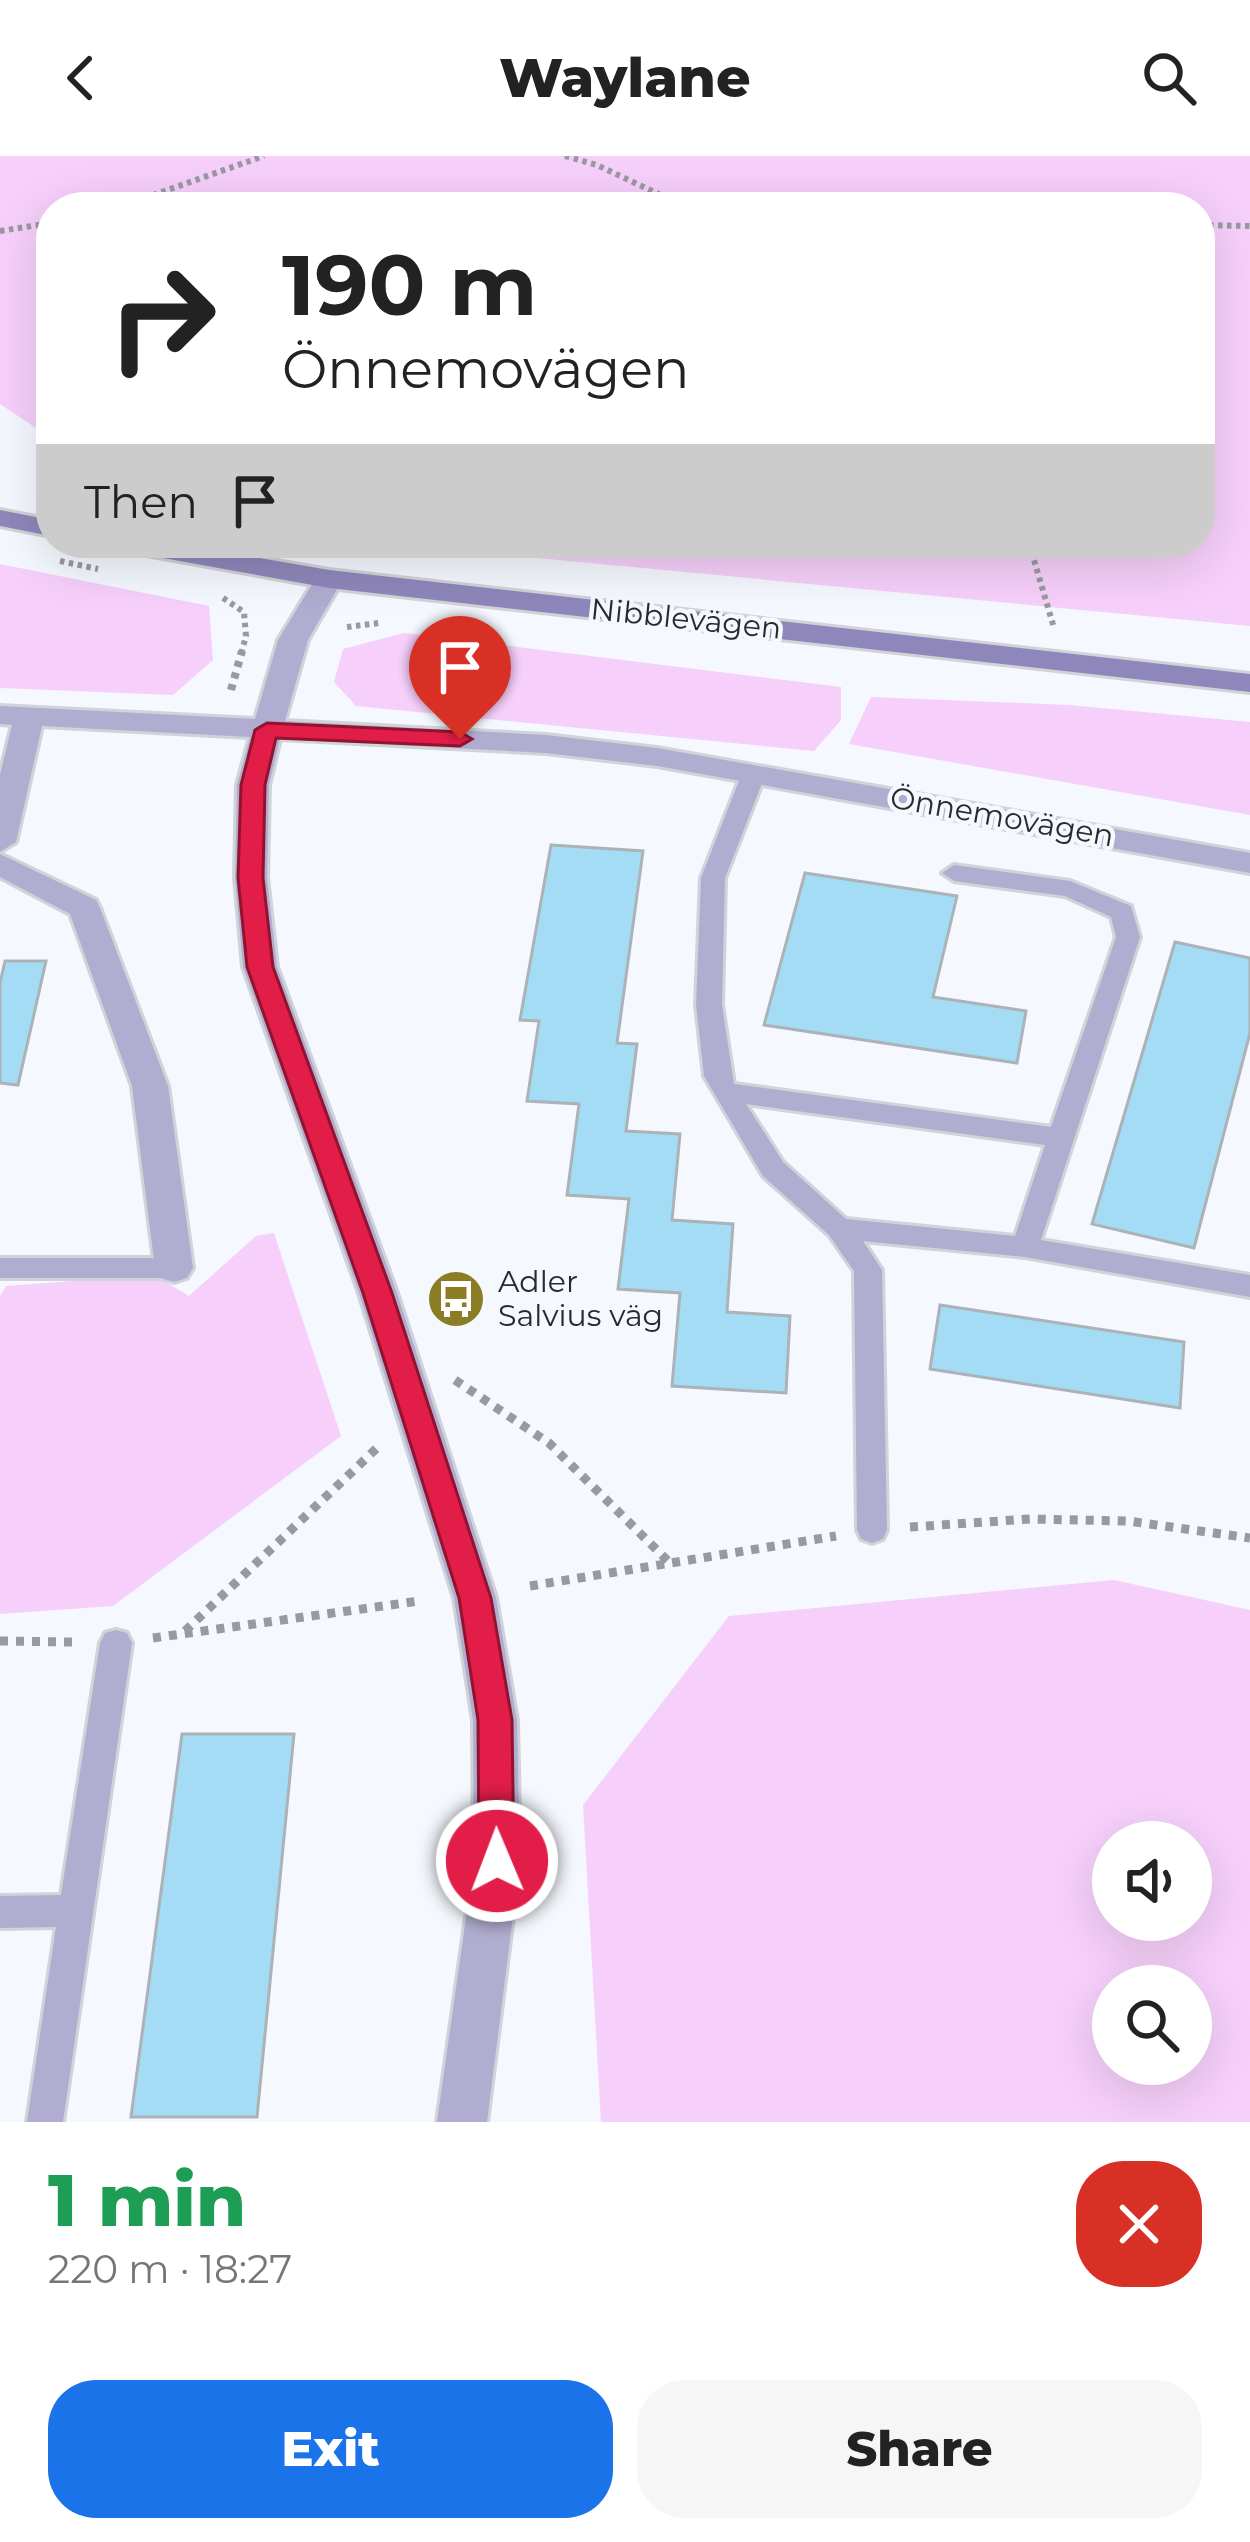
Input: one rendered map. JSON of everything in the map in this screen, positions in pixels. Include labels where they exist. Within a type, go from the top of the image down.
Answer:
[{"type":"street","points":[[0,518],[36,525]]},
{"type":"street","name":"Nibblevägen","points":[[121,558],[1250,683]]},
{"type":"street","points":[[328,579],[248,729],[253,785],[251,878],[260,967],[392,1338],[475,1598],[495,1720],[497,1861],[462,2122]]},
{"type":"street","name":"Önnemovägen","points":[[0,842],[14,716],[546,744],[754,773],[1250,863]]},
{"type":"street","points":[[0,864],[84,908],[150,1086],[174,1268]]},
{"type":"lane","points":[[754,773],[713,878],[709,1005],[717,1076],[773,1169],[838,1228],[868,1270],[872,1530]]},
{"type":"lane","points":[[954,873],[1070,889],[1122,912],[1128,938],[1025,1246]]},
{"type":"lane","points":[[725,1092],[1061,1138]]},
{"type":"lane","points":[[838,1228],[1025,1246],[1250,1286]]},
{"type":"lane","points":[[0,1268],[174,1268]]},
{"type":"lane","points":[[45,2122],[116,1643]]},
{"type":"lane","points":[[0,1912],[79,1911]]},
{"type":"path","points":[[162,192],[264,156]]},
{"type":"path","points":[[566,156],[654,192]]},
{"type":"path","points":[[0,231],[36,225]]},
{"type":"path","points":[[1215,225],[1250,226]]},
{"type":"path","points":[[48,559],[121,558]]},
{"type":"path","points":[[1033,558],[1064,662]]},
{"type":"path","points":[[211,591],[244,612],[246,636],[231,688],[248,729]]},
{"type":"path","points":[[392,1338],[550,1443],[672,1564]]},
{"type":"path","points":[[182,1634],[319,1499],[416,1414]]},
{"type":"path","points":[[0,1641],[116,1643],[419,1601]]},
{"type":"shaded area","points":[[0,156],[1250,156],[1250,626],[538,558],[1215,558],[1215,192],[36,192],[36,428],[0,404]]},
{"type":"shaded area","points":[[0,564],[209,606],[213,660],[173,695],[0,688]]},
{"type":"shaded area","points":[[404,633],[841,687],[841,720],[814,751],[356,706],[334,682],[343,649]]},
{"type":"shaded area","points":[[871,697],[1069,705],[1250,722],[1250,815],[849,744]]},
{"type":"shaded area","points":[[274,1233],[341,1436],[113,1606],[0,1614],[0,1296],[6,1286],[154,1275],[189,1296],[256,1236]]},
{"type":"shaded area","points":[[1114,1580],[1250,1610],[1250,2122],[601,2122],[583,1805],[729,1616]]},
{"type":"building","points":[[551,845],[643,851],[617,1043],[637,1044],[626,1131],[680,1134],[672,1220],[733,1224],[727,1312],[790,1316],[786,1393],[672,1386],[680,1293],[618,1289],[629,1199],[567,1195],[579,1104],[527,1101],[539,1021],[520,1020]]},
{"type":"building","points":[[805,873],[957,896],[933,997],[1026,1011],[1017,1063],[764,1025]]},
{"type":"building","points":[[1175,942],[1250,958],[1250,1033],[1194,1248],[1092,1224]]},
{"type":"building","points":[[5,961],[46,961],[18,1085],[0,1083],[0,983]]},
{"type":"building","points":[[940,1305],[1184,1342],[1180,1408],[930,1369]]},
{"type":"building","points":[[182,1734],[294,1734],[257,2117],[131,2117]]},
{"type":"place","name":"Adler Salvius väg","points":[[456,1299]]},
{"type":"route","points":[[460,739],[267,730],[253,785],[251,878],[260,967],[378,1293],[475,1598],[495,1720],[497,1861]]}]
